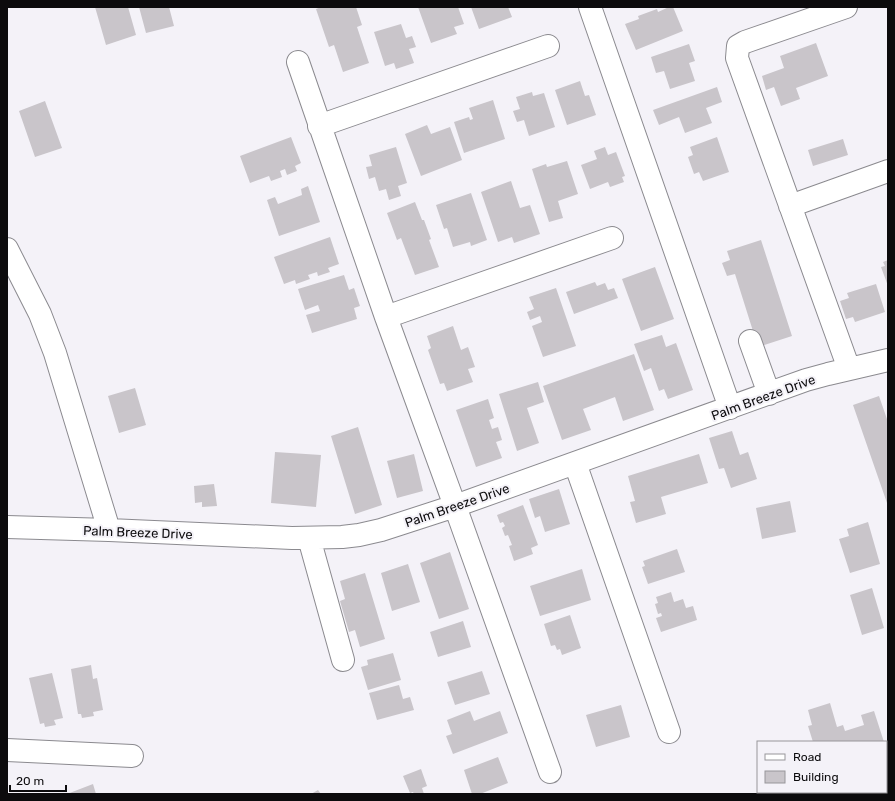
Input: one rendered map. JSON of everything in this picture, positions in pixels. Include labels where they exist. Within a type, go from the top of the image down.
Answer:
[{"type":"street","points":[[590,7],[730,408]]},
{"type":"street","points":[[846,7],[745,42],[738,46],[737,58],[849,369]]},
{"type":"street","points":[[319,126],[548,46]]},
{"type":"street","points":[[298,62],[386,317],[550,772]]},
{"type":"street","points":[[790,206],[888,171]]},
{"type":"street","points":[[386,317],[612,238]]},
{"type":"street","points":[[7,249],[40,314],[55,353],[109,530]]},
{"type":"street","points":[[750,341],[769,394]]},
{"type":"street","name":"Palm Breeze Drive","points":[[7,527],[292,538],[342,537],[359,535],[381,530],[455,506],[806,380],[888,360]]},
{"type":"street","points":[[576,463],[669,732]]},
{"type":"street","points":[[309,538],[343,660]]},
{"type":"street","points":[[7,750],[132,756]]},
{"type":"building","points":[[95,7],[128,7],[136,35],[106,45]]},
{"type":"building","points":[[139,7],[169,7],[174,26],[146,33]]},
{"type":"building","points":[[321,7],[356,7],[362,25],[357,27],[369,63],[343,72],[334,45],[329,47],[316,9]]},
{"type":"building","points":[[418,7],[458,7],[464,24],[454,27],[457,34],[431,43]]},
{"type":"building","points":[[471,7],[508,7],[512,17],[479,29]]},
{"type":"building","points":[[669,7],[673,7],[683,31],[636,50],[625,24],[639,19],[638,16],[657,9],[658,12]]},
{"type":"building","points":[[401,24],[406,38],[412,36],[416,47],[409,49],[414,63],[396,69],[394,63],[385,66],[374,32]]},
{"type":"building","points":[[816,43],[828,76],[796,88],[800,99],[781,106],[774,87],[766,90],[762,76],[784,68],[780,56]]},
{"type":"building","points":[[689,44],[695,61],[689,63],[695,81],[670,89],[664,71],[656,73],[651,57]]},
{"type":"building","points":[[580,81],[585,96],[589,95],[596,115],[567,125],[555,90]]},
{"type":"building","points":[[717,87],[722,102],[706,108],[712,123],[685,133],[679,117],[659,125],[653,110]]},
{"type":"building","points":[[532,92],[533,96],[544,93],[555,127],[529,136],[524,120],[517,122],[513,111],[520,109],[516,97]]},
{"type":"building","points":[[493,100],[505,139],[464,153],[454,122],[469,117],[470,120],[473,119],[469,108]]},
{"type":"building","points":[[45,101],[62,148],[35,157],[19,111]]},
{"type":"building","points":[[427,125],[431,134],[450,127],[462,160],[421,176],[405,134]]},
{"type":"building","points":[[291,137],[301,163],[295,166],[297,171],[287,175],[285,169],[280,171],[282,177],[271,181],[269,176],[250,183],[240,156]]},
{"type":"building","points":[[717,137],[729,172],[703,181],[699,172],[694,174],[688,157],[693,155],[690,147]]},
{"type":"building","points":[[843,139],[848,155],[813,166],[808,150]]},
{"type":"building","points":[[396,147],[407,183],[398,186],[401,196],[389,200],[386,189],[379,191],[375,177],[369,179],[366,167],[372,166],[369,155]]},
{"type":"building","points":[[605,147],[608,155],[616,152],[625,176],[622,177],[624,182],[610,187],[608,182],[590,189],[581,165],[597,159],[594,151]]},
{"type":"building","points":[[567,161],[578,194],[558,201],[563,218],[549,222],[532,169],[546,164],[547,167]]},
{"type":"building","points":[[511,181],[520,208],[530,205],[540,234],[514,243],[512,237],[498,242],[481,192]]},
{"type":"building","points":[[308,186],[320,222],[279,236],[267,200],[275,197],[278,204],[302,195],[301,189]]},
{"type":"building","points":[[471,193],[487,240],[471,246],[470,242],[453,247],[447,228],[444,229],[436,205]]},
{"type":"building","points":[[415,202],[422,220],[424,220],[431,239],[429,240],[439,267],[415,275],[401,238],[397,240],[387,213]]},
{"type":"building","points":[[330,237],[339,264],[328,268],[330,272],[318,276],[317,272],[308,275],[310,279],[296,284],[295,280],[284,284],[274,257]]},
{"type":"building","points":[[761,240],[792,336],[758,347],[735,274],[727,276],[722,263],[730,260],[727,251]]},
{"type":"building","points":[[888,260],[888,286],[881,267],[885,266],[883,262]]},
{"type":"building","points":[[655,267],[674,319],[641,331],[622,279]]},
{"type":"building","points":[[344,275],[349,290],[354,288],[360,306],[354,308],[357,319],[312,333],[306,315],[320,311],[318,305],[305,310],[298,289]]},
{"type":"building","points":[[595,282],[597,286],[605,283],[608,290],[614,288],[618,298],[574,314],[566,292]]},
{"type":"building","points":[[876,284],[885,312],[855,322],[853,317],[846,319],[840,301],[849,298],[847,293]]},
{"type":"building","points":[[556,288],[576,346],[543,357],[532,326],[542,322],[540,316],[530,320],[527,312],[534,309],[529,297]]},
{"type":"building","points":[[453,326],[461,350],[468,347],[475,367],[468,369],[473,382],[447,391],[444,383],[440,384],[428,350],[431,348],[427,336]]},
{"type":"building","points":[[662,335],[666,347],[676,343],[693,390],[668,399],[664,389],[659,391],[651,368],[644,371],[634,344]]},
{"type":"building","points":[[634,354],[654,410],[623,421],[615,397],[583,409],[591,430],[562,440],[543,386]]},
{"type":"building","points":[[538,382],[544,402],[527,408],[539,443],[517,451],[499,394]]},
{"type":"building","points":[[135,388],[146,425],[119,433],[108,396]]},
{"type":"building","points":[[879,396],[888,422],[887,503],[853,405]]},
{"type":"building","points":[[488,399],[494,418],[489,420],[492,429],[498,427],[502,440],[496,442],[502,458],[476,467],[456,410]]},
{"type":"building","points":[[358,427],[382,505],[355,514],[331,436]]},
{"type":"building","points":[[732,431],[740,455],[748,452],[757,479],[731,488],[724,468],[719,469],[709,438]]},
{"type":"building","points":[[275,452],[321,455],[316,507],[271,503]]},
{"type":"building","points":[[414,454],[423,491],[397,498],[387,461]]},
{"type":"building","points":[[699,454],[708,483],[661,497],[666,514],[636,523],[630,502],[635,501],[628,476]]},
{"type":"building","points":[[214,484],[217,506],[202,507],[202,502],[195,503],[194,486]]},
{"type":"building","points":[[559,489],[570,524],[545,532],[540,516],[535,518],[529,499]]},
{"type":"building","points":[[790,501],[796,532],[762,539],[756,508]]},
{"type":"building","points":[[523,505],[538,545],[531,548],[533,554],[514,561],[509,546],[512,545],[508,535],[505,536],[502,528],[505,526],[503,522],[500,523],[497,515]]},
{"type":"building","points":[[868,522],[880,564],[850,573],[839,539],[849,536],[847,529]]},
{"type":"building","points":[[677,549],[685,572],[648,584],[642,567],[645,566],[643,561]]},
{"type":"building","points":[[450,552],[469,609],[439,619],[420,563]]},
{"type":"building","points":[[408,564],[420,602],[392,611],[381,573]]},
{"type":"building","points":[[582,569],[591,600],[540,616],[530,586]]},
{"type":"building","points":[[365,573],[385,639],[360,647],[355,630],[349,632],[340,601],[345,599],[340,581]]},
{"type":"building","points":[[872,588],[884,628],[862,635],[850,595]]},
{"type":"building","points":[[671,592],[674,602],[683,599],[686,608],[693,606],[697,620],[661,632],[656,618],[662,616],[661,613],[658,614],[655,604],[658,603],[656,597]]},
{"type":"building","points":[[570,615],[581,648],[562,655],[560,649],[557,650],[555,645],[551,646],[544,624]]},
{"type":"building","points":[[463,621],[471,647],[438,657],[430,632]]},
{"type":"building","points":[[393,653],[401,680],[368,690],[361,667],[368,665],[367,660]]},
{"type":"building","points":[[91,665],[93,679],[97,678],[103,710],[93,712],[94,716],[82,718],[81,714],[78,714],[71,669]]},
{"type":"building","points":[[482,671],[490,694],[455,705],[447,682]]},
{"type":"building","points":[[52,673],[63,718],[54,720],[56,725],[45,727],[44,723],[40,724],[29,678]]},
{"type":"building","points":[[399,685],[403,699],[410,697],[414,710],[377,720],[369,693]]},
{"type":"building","points":[[830,703],[837,727],[843,725],[845,731],[864,725],[861,715],[874,711],[884,741],[813,741],[808,726],[812,725],[808,710]]},
{"type":"building","points":[[621,705],[630,737],[596,747],[586,715]]},
{"type":"building","points":[[470,711],[474,721],[500,711],[508,733],[453,754],[446,736],[452,734],[447,720]]},
{"type":"building","points":[[498,757],[508,783],[480,794],[472,794],[464,770]]},
{"type":"building","points":[[421,769],[427,786],[422,788],[424,794],[414,794],[413,792],[410,793],[403,776]]},
{"type":"building","points":[[93,784],[96,794],[67,794]]},
{"type":"building","points":[[318,790],[321,794],[311,794]]}]
